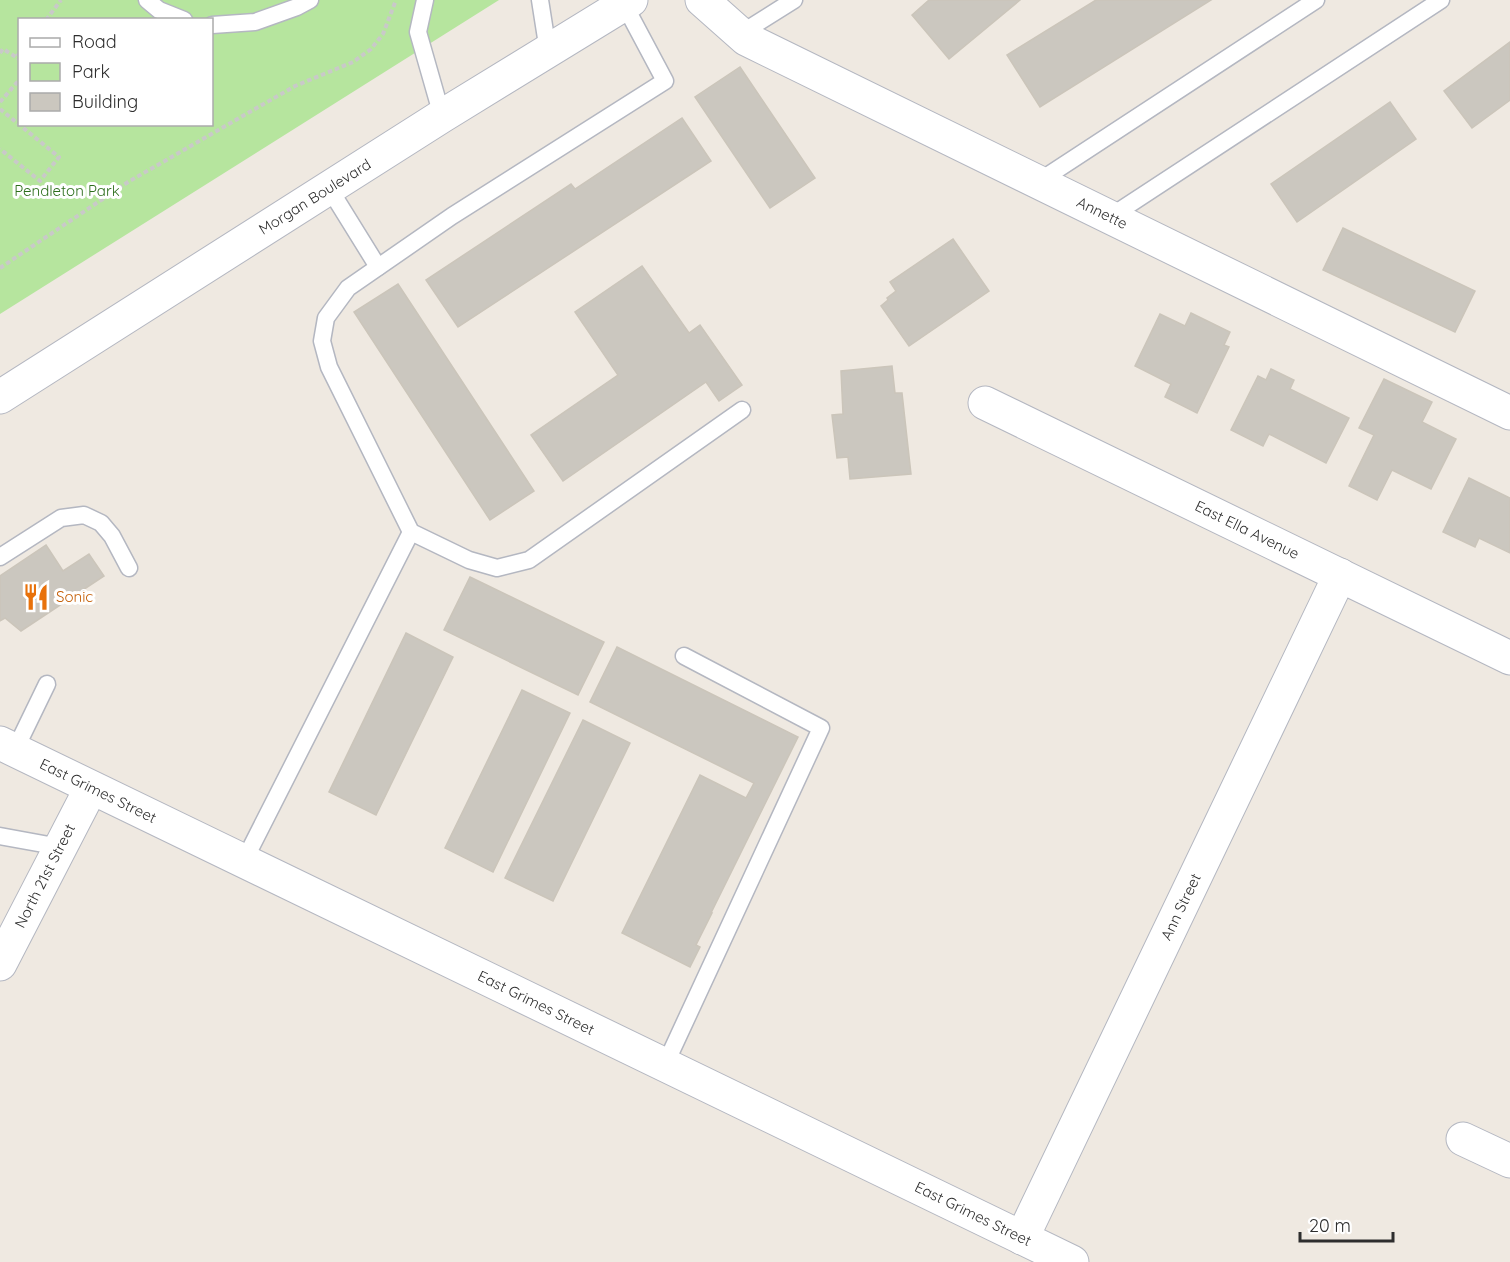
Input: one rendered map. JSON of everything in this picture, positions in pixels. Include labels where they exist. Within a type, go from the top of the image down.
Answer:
[{"type":"street","name":"Annette","points":[[702,0],[746,39],[1510,413]]},
{"type":"street","name":"Morgan Boulevard","points":[[0,397],[442,116],[628,2]]},
{"type":"street","name":"East Ella Avenue","points":[[985,403],[1510,658]]},
{"type":"street","name":"Ann Street","points":[[1022,1238],[1340,575]]},
{"type":"street","name":"East Grimes Street","points":[[7,746],[1072,1262]]},
{"type":"street","name":"North 21st Street","points":[[0,964],[91,788]]},
{"type":"street","points":[[1463,1139],[1510,1161]]},
{"type":"lane","points":[[147,0],[159,10],[179,18]]},
{"type":"lane","points":[[213,25],[255,22],[310,0]]},
{"type":"lane","points":[[425,0],[418,32],[442,116]]},
{"type":"lane","points":[[540,0],[548,51]]},
{"type":"lane","points":[[740,34],[794,0]]},
{"type":"lane","points":[[1038,182],[1316,0]]},
{"type":"lane","points":[[1110,217],[1441,0]]},
{"type":"lane","points":[[628,2],[665,81],[452,216],[348,288],[326,318],[322,341],[329,368],[411,532],[469,560],[497,568],[529,560],[742,410]]},
{"type":"lane","points":[[329,188],[378,267]]},
{"type":"lane","points":[[0,557],[61,518],[84,515],[101,523],[112,536],[129,568]]},
{"type":"lane","points":[[244,861],[411,532]]},
{"type":"lane","points":[[665,1065],[821,728],[684,656]]},
{"type":"lane","points":[[7,746],[47,684]]},
{"type":"lane","points":[[0,836],[60,847]]},
{"type":"path","points":[[48,18],[61,0]]},
{"type":"path","points":[[0,268],[128,182],[295,86],[353,62],[371,49],[383,34],[396,0]]},
{"type":"path","points":[[1,49],[18,59]]},
{"type":"path","points":[[0,102],[18,81]]},
{"type":"path","points":[[0,109],[18,124]]},
{"type":"path","points":[[0,149],[40,181],[59,157],[21,126]]},
{"type":"green space","name":"Pendleton Park","points":[[0,0],[499,0],[0,314]]},
{"type":"building","points":[[929,0],[1020,0],[949,59],[912,15]]},
{"type":"building","points":[[1096,0],[1211,0],[1040,107],[1007,55]]},
{"type":"building","points":[[1510,42],[1510,100],[1472,128],[1444,91]]},
{"type":"building","points":[[740,67],[815,178],[770,208],[695,97]]},
{"type":"building","points":[[1390,102],[1416,139],[1297,222],[1271,184]]},
{"type":"building","points":[[682,118],[711,161],[458,327],[426,280],[571,184],[575,189]]},
{"type":"building","points":[[1343,228],[1475,291],[1455,332],[1323,270]]},
{"type":"building","points":[[953,239],[989,291],[909,346],[881,306],[896,291],[890,282]]},
{"type":"building","points":[[642,266],[689,333],[700,325],[742,385],[719,401],[706,382],[563,481],[531,435],[618,375],[575,312]]},
{"type":"building","points":[[398,284],[534,491],[490,520],[354,312]]},
{"type":"building","points":[[1191,313],[1230,332],[1224,345],[1229,347],[1197,413],[1165,397],[1171,384],[1135,366],[1160,314],[1185,326]]},
{"type":"building","points":[[892,366],[895,393],[902,393],[911,474],[850,479],[848,457],[837,458],[832,415],[843,414],[841,371]]},
{"type":"building","points":[[1271,369],[1294,380],[1290,389],[1349,418],[1326,463],[1269,434],[1263,446],[1231,430],[1258,376],[1266,380]]},
{"type":"building","points":[[1384,379],[1432,402],[1422,422],[1456,439],[1431,489],[1392,470],[1377,500],[1349,486],[1374,435],[1359,428]]},
{"type":"building","points":[[1469,478],[1510,498],[1510,553],[1479,538],[1475,547],[1443,532]]},
{"type":"building","name":"Sonic","points":[[46,545],[63,571],[89,554],[104,576],[21,631],[5,618],[0,621],[0,576]]},
{"type":"building","points":[[470,577],[604,642],[578,695],[444,630]]},
{"type":"building","points":[[406,633],[453,657],[376,815],[329,792]]},
{"type":"building","points":[[617,647],[798,737],[711,913],[696,945],[700,947],[690,967],[622,933],[700,775],[746,798],[754,783],[590,702]]},
{"type":"building","points":[[522,690],[570,713],[493,872],[445,848]]},
{"type":"building","points":[[583,720],[630,743],[553,901],[505,878]]},
{"type":"place","name":"Sonic","points":[[36,597]]}]
